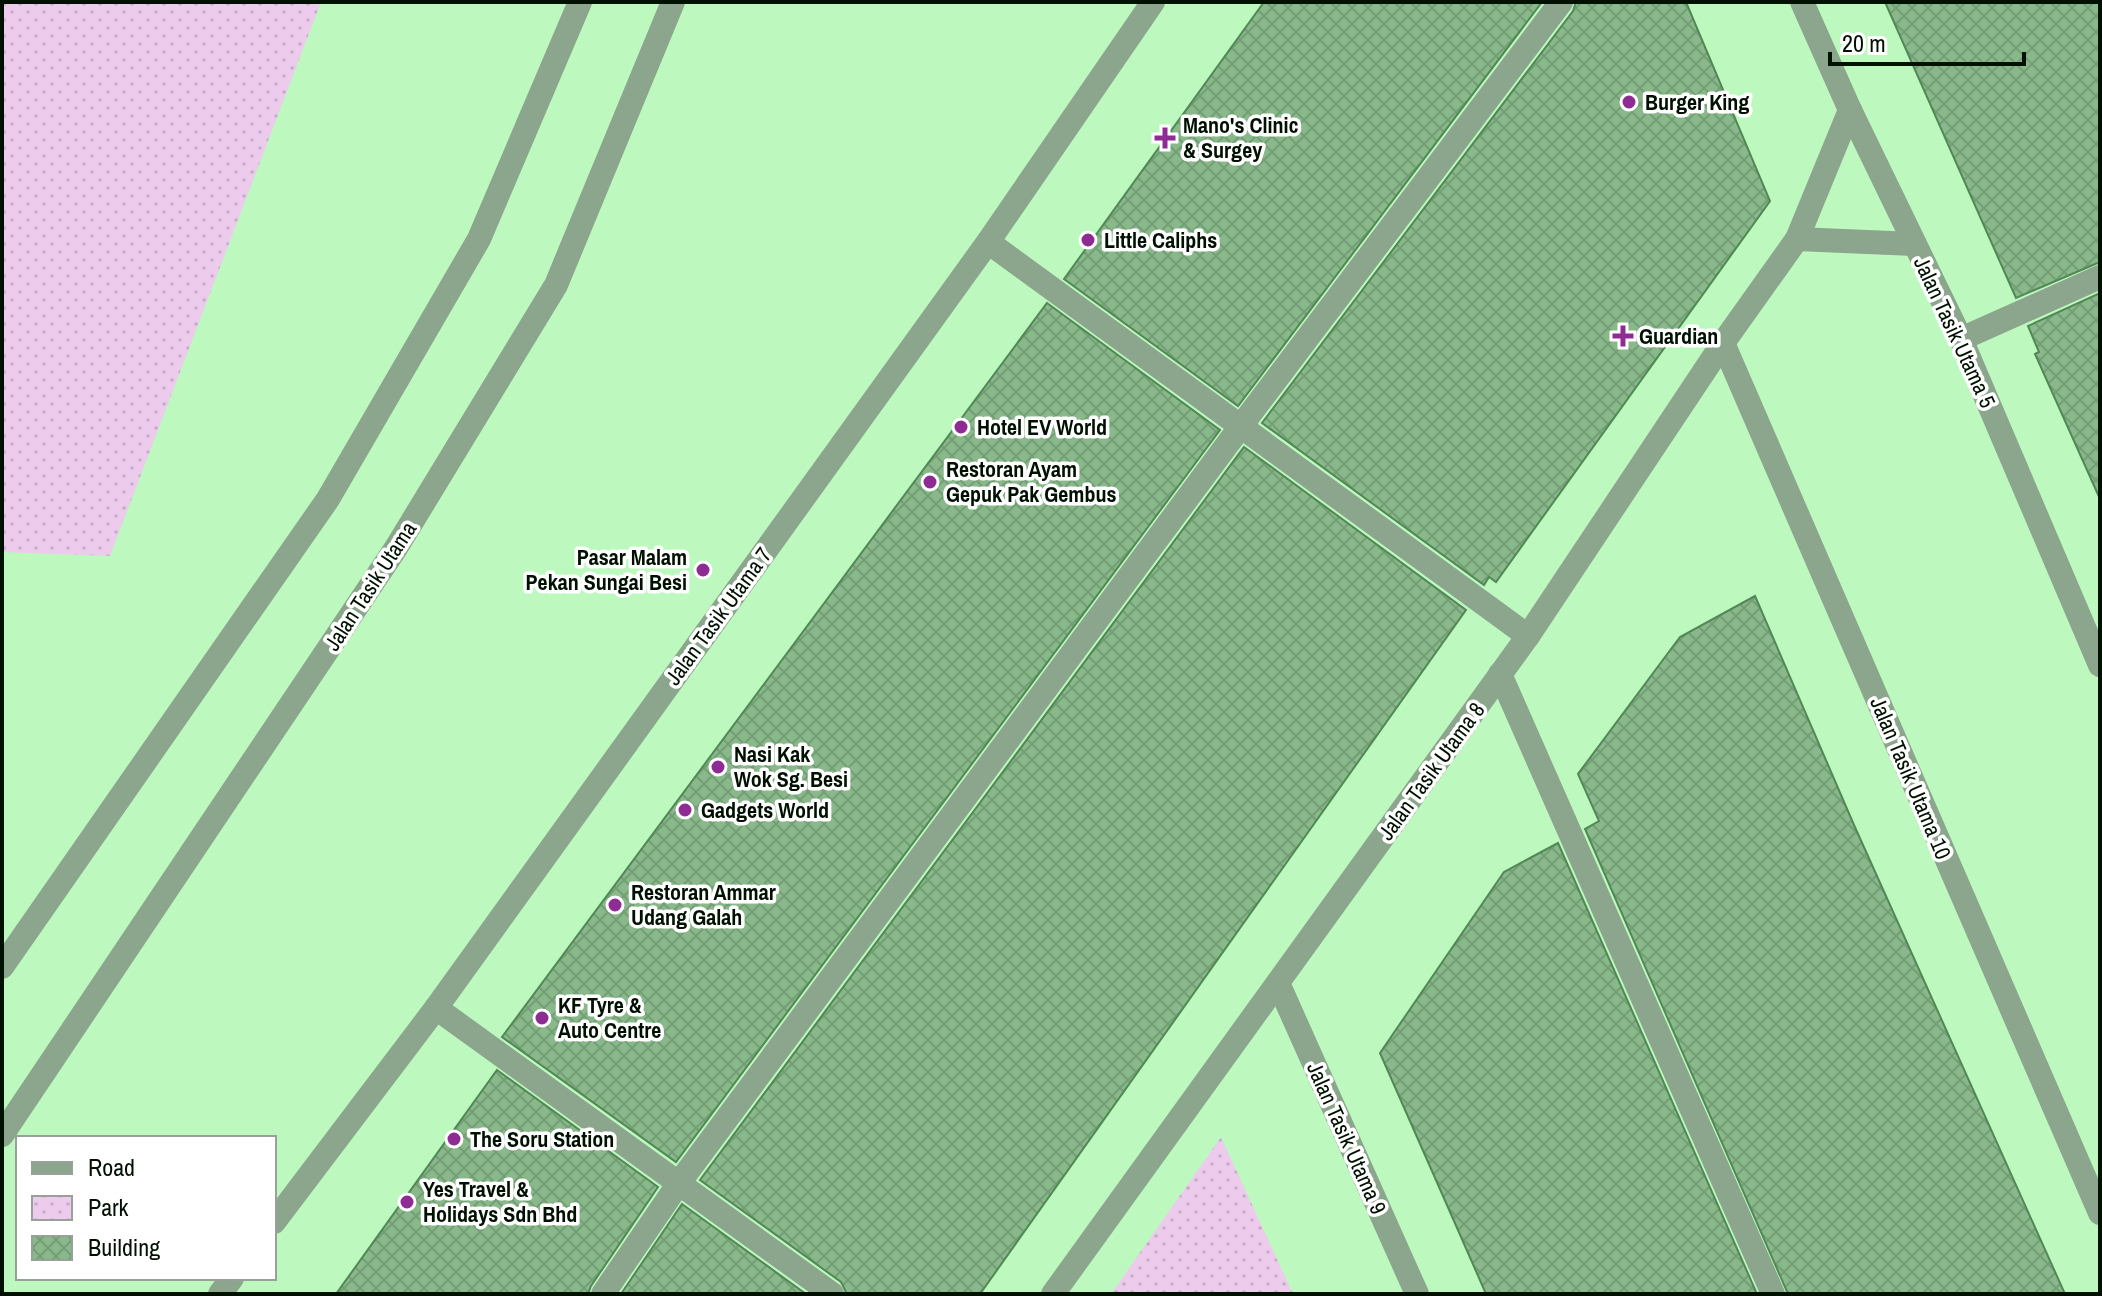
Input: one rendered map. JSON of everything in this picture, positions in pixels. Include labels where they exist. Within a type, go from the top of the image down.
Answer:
[{"type":"street","points":[[2,967],[328,499],[479,239],[580,2]]},
{"type":"street","name":"Jalan Tasik Utama","points":[[2,1135],[396,548],[556,285],[673,2]]},
{"type":"street","name":"Jalan Tasik Utama 7","points":[[276,1219],[436,1008],[988,242],[1153,2]]},
{"type":"street","points":[[603,1294],[679,1183],[1241,426],[1561,2]]},
{"type":"street","name":"Jalan Tasik Utama 5","points":[[1802,2],[1850,110],[1961,339],[2100,665]]},
{"type":"street","name":"Jalan Tasik Utama 8","points":[[1053,1294],[1528,636],[1723,343],[1797,239],[1850,110]]},
{"type":"street","points":[[1797,239],[1914,244]]},
{"type":"street","points":[[988,242],[1528,636]]},
{"type":"street","points":[[1961,339],[2100,277]]},
{"type":"street","name":"Jalan Tasik Utama 10","points":[[1723,343],[2100,1213]]},
{"type":"street","points":[[1500,674],[1773,1294]]},
{"type":"street","name":"Jalan Tasik Utama 9","points":[[1278,983],[1417,1294]]},
{"type":"street","points":[[436,1008],[832,1294]]},
{"type":"green space","points":[[2,2],[321,2],[110,556],[2,552]]},
{"type":"green space","points":[[1221,1137],[1293,1294],[1111,1294]]},
{"type":"building","points":[[1264,2],[1542,2],[1238,406],[1064,279]]},
{"type":"building","points":[[1576,2],[1686,2],[1770,201],[1496,582],[1489,577],[1484,585],[1262,423],[1573,11]]},
{"type":"building","points":[[1885,2],[2100,2],[2100,262],[2016,298]]},
{"type":"building","points":[[2100,293],[2100,499],[2035,354],[2039,352],[2028,326]]},
{"type":"building","points":[[1047,303],[1220,430],[676,1162],[502,1037]]},
{"type":"building","points":[[1244,447],[1466,610],[980,1294],[847,1294],[841,1282],[700,1180]]},
{"type":"building","points":[[1755,596],[1854,825],[2065,1294],[1788,1294],[1585,829],[1599,821],[1578,774],[1680,637]]},
{"type":"building","points":[[1558,843],[1757,1294],[1486,1294],[1380,1053],[1504,872]]},
{"type":"building","points":[[497,1070],[658,1187],[588,1294],[336,1294]]},
{"type":"building","points":[[682,1204],[806,1294],[621,1294]]},
{"type":"place","name":"Burger King","points":[[1629,102]]},
{"type":"place","name":"Mano's Clinic & Surgey","points":[[1165,138]]},
{"type":"place","name":"Little Caliphs","points":[[1088,240]]},
{"type":"place","name":"Guardian","points":[[1623,336]]},
{"type":"place","name":"Hotel EV World","points":[[961,427]]},
{"type":"place","name":"Restoran Ayam Gepuk Pak Gembus","points":[[930,482]]},
{"type":"place","name":"Pasar Malam Pekan Sungai Besi","points":[[703,570]]},
{"type":"place","name":"Nasi Kak Wok Sg. Besi","points":[[718,767]]},
{"type":"place","name":"Gadgets World","points":[[685,810]]},
{"type":"place","name":"Restoran Ammar Udang Galah","points":[[615,905]]},
{"type":"place","name":"KF Tyre & Auto Centre","points":[[542,1018]]},
{"type":"place","name":"The Soru Station","points":[[454,1139]]},
{"type":"place","name":"Yes Travel & Holidays Sdn Bhd","points":[[407,1202]]}]
